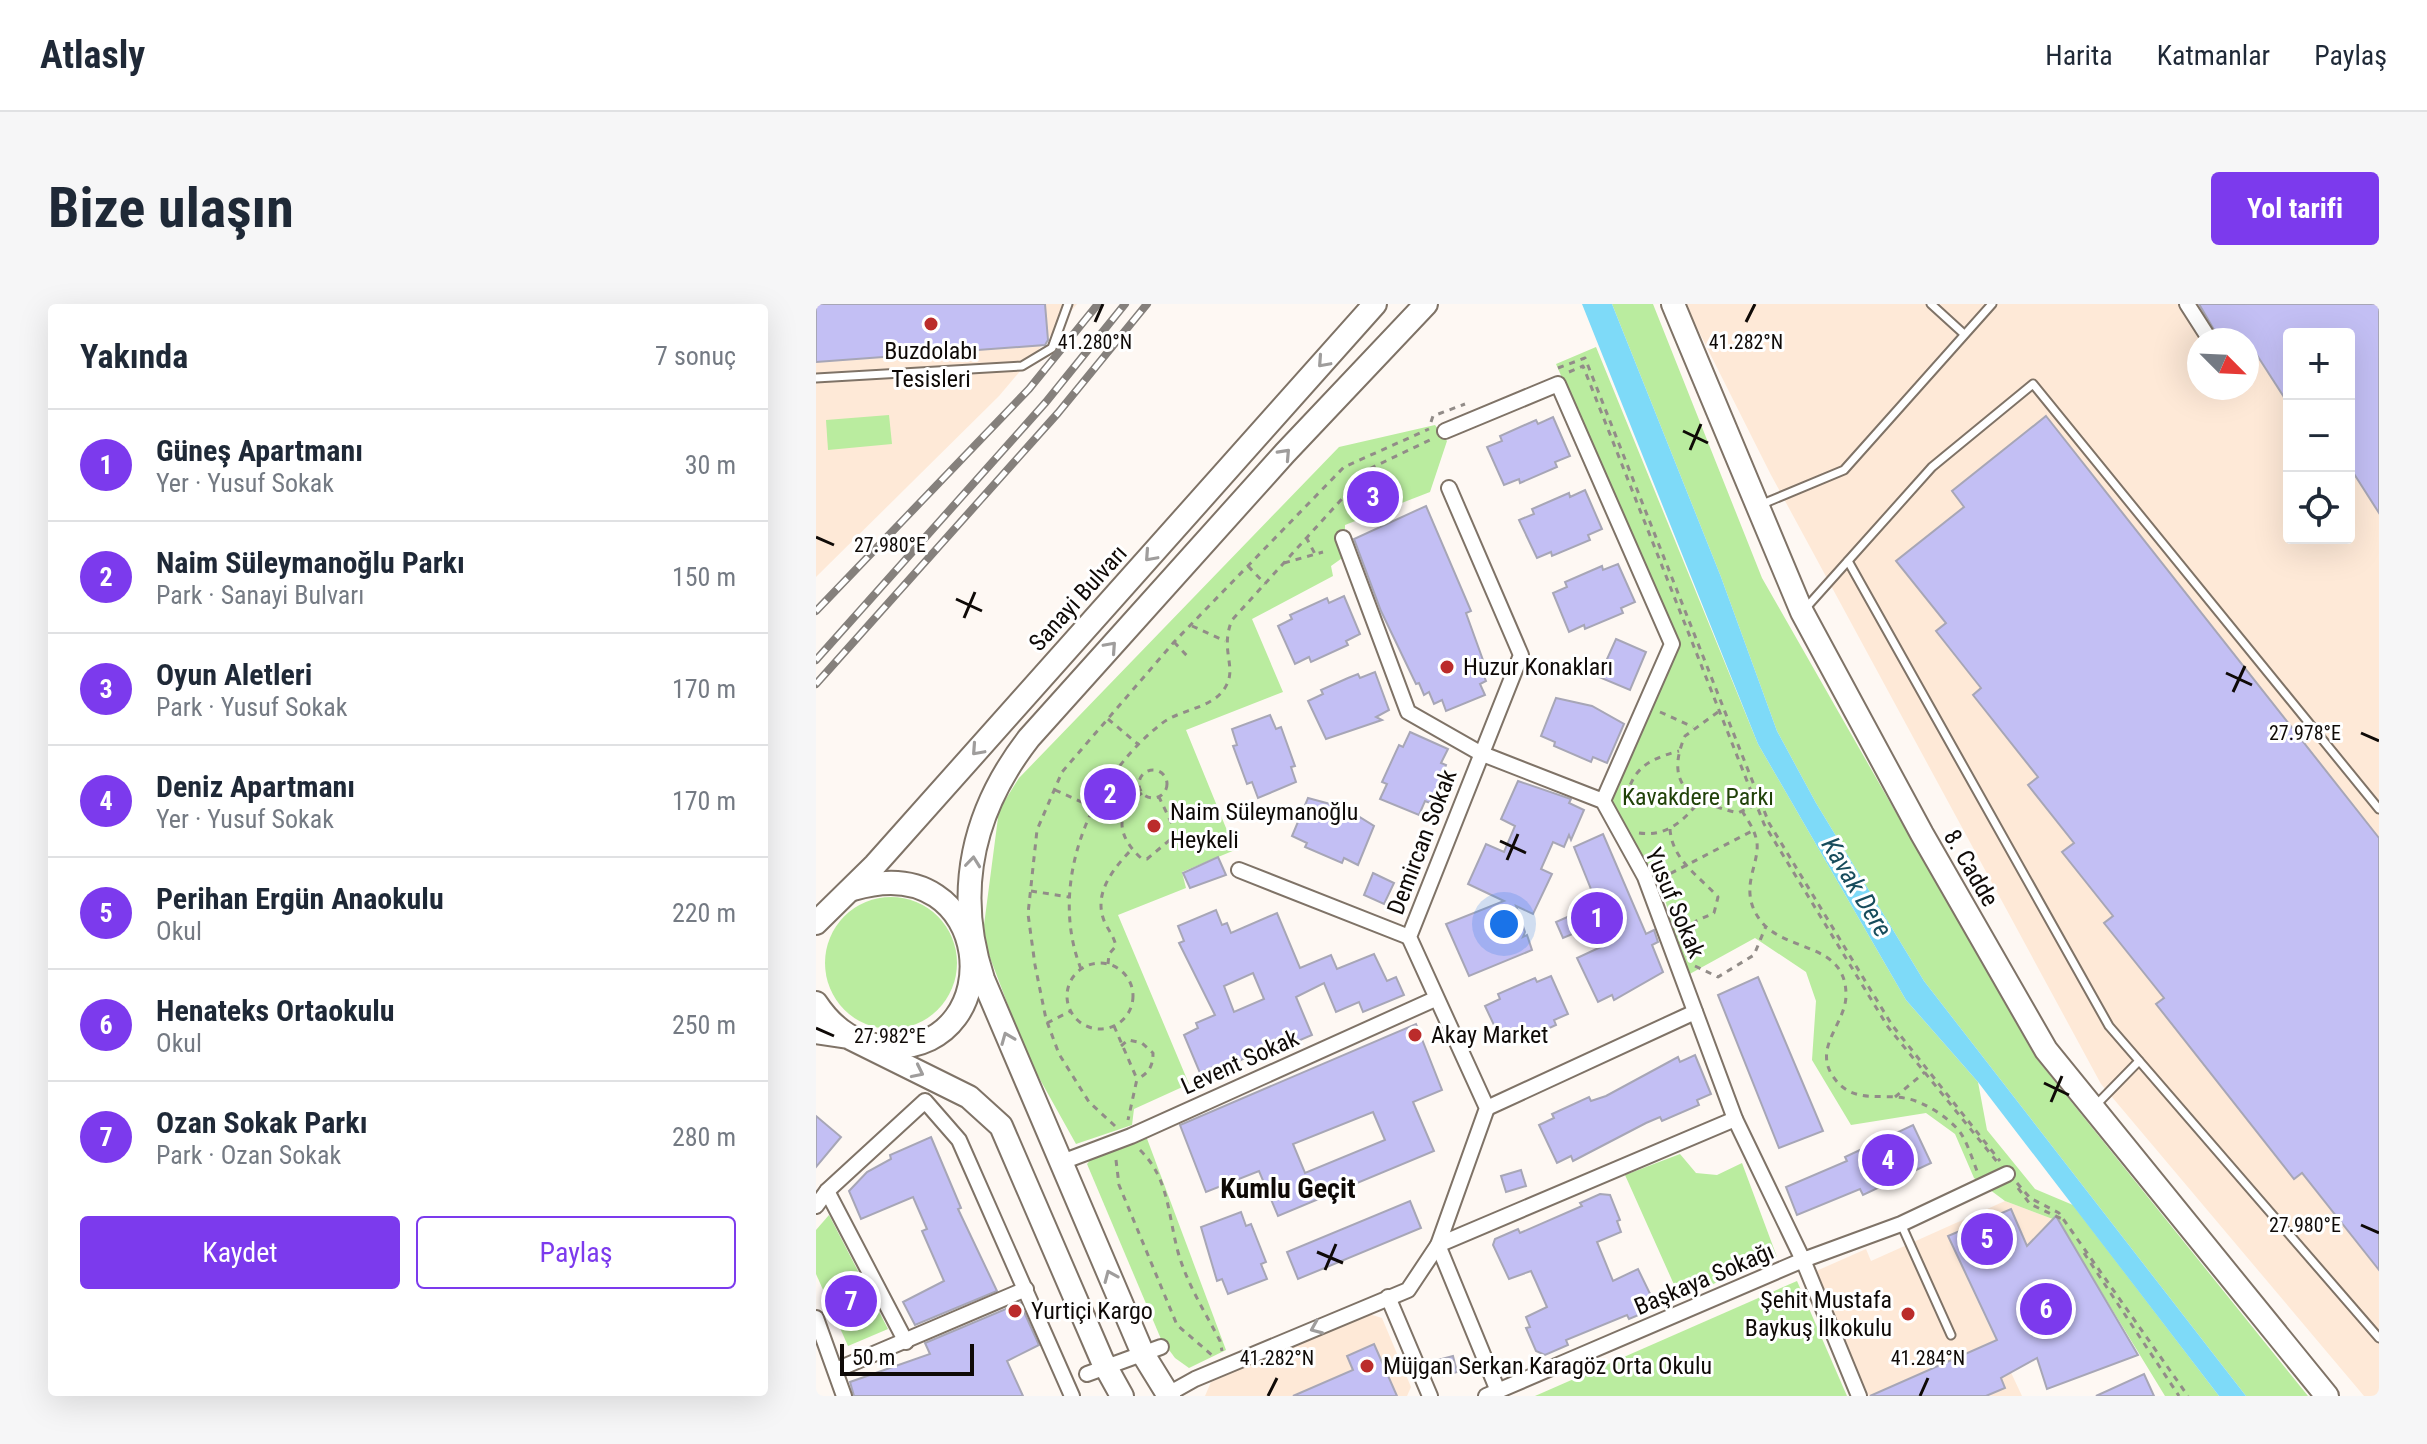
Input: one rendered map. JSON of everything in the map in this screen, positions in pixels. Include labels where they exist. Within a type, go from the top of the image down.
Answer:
[{"type":"main road","name":"Sanayi Bulvarı","points":[[820,919],[875,865],[1375,304]]},
{"type":"main road","points":[[816,1032],[848,1037],[875,1047],[903,1047],[930,1038],[953,1020],[967,995],[974,968],[970,939],[971,856],[988,804],[1010,763],[1275,465],[1426,304]]},
{"type":"main road","name":"8. Cadde","points":[[1673,304],[1802,612],[1922,834],[2046,1050],[2327,1396]]},
{"type":"main road","points":[[820,919],[853,890],[880,881],[909,883],[936,894],[957,913],[970,939],[1023,1078],[1152,1350],[1169,1395]]},
{"type":"main road","points":[[816,1003],[829,1021],[848,1037],[969,1097],[1001,1126],[1096,1371],[1122,1396]]},
{"type":"street","points":[[2187,304],[2202,328]]},
{"type":"street","points":[[1343,538],[1408,712],[1480,753],[1603,801],[1672,644],[1558,384],[1441,426]]},
{"type":"street","name":"Demircan Sokak","points":[[1449,488],[1521,655],[1409,937],[1487,1108]]},
{"type":"street","name":"Yusuf Sokak","points":[[1603,801],[1654,882],[1695,1012],[1735,1119],[1803,1260]]},
{"type":"street","points":[[1239,870],[1409,937]]},
{"type":"street","name":"Levent Sokak","points":[[1062,1162],[1126,1138],[1435,999]]},
{"type":"street","points":[[1169,1395],[1221,1368],[1408,1290],[1438,1245],[1487,1108],[1695,1012]]},
{"type":"street","points":[[816,1206],[827,1191],[925,1101],[959,1140],[1072,1396]]},
{"type":"street","points":[[1438,1245],[1735,1119]]},
{"type":"street","points":[[1803,1260],[1901,1224],[1984,1185],[2006,1170]]},
{"type":"street","points":[[827,1191],[906,1342]]},
{"type":"street","points":[[1438,1245],[1492,1394]]},
{"type":"street","name":"Başkaya Sokağı","points":[[1492,1394],[1803,1260],[1859,1396]]},
{"type":"street","points":[[836,1370],[1026,1289]]},
{"type":"street","points":[[1388,1297],[1430,1396]]},
{"type":"street","points":[[816,1318],[844,1396]]},
{"type":"street","points":[[1096,1371],[1152,1350]]},
{"type":"lane","points":[[1931,304],[1964,334]]},
{"type":"lane","points":[[816,378],[1022,366],[1052,348],[1067,305]]},
{"type":"lane","points":[[1757,506],[1844,470],[1987,306]]},
{"type":"lane","points":[[1802,612],[1932,467],[2033,384],[2379,809]]},
{"type":"lane","points":[[1848,561],[2109,1026],[2379,1338]]},
{"type":"lane","points":[[2093,1108],[2139,1061]]},
{"type":"lane","points":[[1901,1224],[1951,1335]]},
{"type":"path","points":[[1558,368],[1585,358],[1769,823],[1892,1025],[2030,1204],[2062,1219],[2179,1396]]},
{"type":"path","points":[[1569,372],[1583,366],[1764,824],[1851,969],[1888,1027],[2006,1170],[2030,1198],[2059,1213],[2188,1396]]},
{"type":"path","points":[[1428,428],[1433,416],[1475,400]]},
{"type":"path","points":[[1428,428],[1441,426]]},
{"type":"path","points":[[1221,1368],[1220,1341],[1189,1284],[1177,1250],[1165,1191],[1152,1162],[1089,1102],[1059,1054],[1047,1023],[1028,914],[1037,830],[1062,772],[1174,642],[1344,467],[1428,428],[1441,426]]},
{"type":"path","points":[[1081,969],[1070,937],[1069,897],[1074,863],[1095,808],[1114,773],[1139,745],[1182,711],[1218,697],[1228,683],[1230,667],[1225,641],[1232,620],[1369,469],[1441,426]]},
{"type":"path","points":[[1306,537],[1315,554]]},
{"type":"path","points":[[1284,563],[1323,552]]},
{"type":"path","points":[[1248,565],[1265,584]]},
{"type":"path","points":[[1190,625],[1225,641]]},
{"type":"path","points":[[1174,642],[1190,659]]},
{"type":"path","points":[[1644,704],[1693,727]]},
{"type":"path","points":[[1718,712],[1693,727],[1679,751],[1677,770],[1688,793],[1699,802],[1738,813],[1757,804]]},
{"type":"path","points":[[1108,719],[1139,745]]},
{"type":"path","points":[[1626,817],[1627,791],[1636,770],[1649,759],[1679,751]]},
{"type":"path","points":[[1142,793],[1142,775],[1159,772],[1167,781],[1159,797]]},
{"type":"path","points":[[1055,790],[1095,808]]},
{"type":"path","points":[[1142,793],[1159,797],[1173,826],[1171,839],[1147,859],[1132,849],[1121,834],[1122,814],[1131,801],[1142,793]]},
{"type":"path","points":[[1098,802],[1122,814]]},
{"type":"path","points":[[1628,826],[1640,833],[1657,834],[1670,829],[1699,802]]},
{"type":"path","points":[[1742,811],[1757,840],[1750,900],[1766,926],[1830,957],[1842,974],[1846,996],[1826,1045],[1830,1073],[1844,1088],[1858,1096],[1911,1099],[1939,1114],[1960,1132],[1984,1185]]},
{"type":"path","points":[[1670,829],[1675,850],[1686,867],[1718,897],[1719,906],[1714,913],[1696,921],[1686,933],[1683,947]]},
{"type":"path","points":[[1653,869],[1654,882],[1752,831]]},
{"type":"path","points":[[1108,964],[1116,946],[1104,921],[1103,889],[1108,877],[1132,849]]},
{"type":"path","points":[[1031,891],[1069,897]]},
{"type":"path","points":[[1690,960],[1718,977],[1754,955],[1766,926]]},
{"type":"path","points":[[1091,964],[1108,964],[1122,971],[1132,990],[1129,1011],[1114,1026],[1092,1029],[1082,1024],[1071,1011],[1068,986],[1081,969],[1091,964]]},
{"type":"path","points":[[1047,1023],[1071,1011]]},
{"type":"path","points":[[1114,1026],[1120,1046],[1137,1079],[1126,1138],[1116,1160],[1119,1185],[1177,1325],[1211,1351],[1221,1368]]},
{"type":"path","points":[[1120,1046],[1128,1040],[1142,1043],[1153,1053],[1153,1063],[1146,1074],[1137,1079]]},
{"type":"path","points":[[1895,1097],[1925,1072]]},
{"type":"shaded area","points":[[816,304],[1077,304],[999,396],[816,577]]},
{"type":"shaded area","points":[[1685,304],[2379,304],[2379,1396],[2364,1396],[2101,1084],[1771,475]]},
{"type":"shaded area","name":"Şehit Mustafa Baykuş İlkokulu","points":[[2005,1201],[2058,1221],[2020,1252],[1968,1281],[2022,1396],[1869,1396],[1814,1272],[1866,1249],[1871,1261]]},
{"type":"shaded area","points":[[1366,1313],[1382,1318],[1411,1387],[1407,1396],[1205,1396],[1211,1382]]},
{"type":"green space","points":[[1612,304],[1653,304],[1762,578],[2036,1058],[2308,1396],[2246,1396],[1924,981],[1816,803],[1777,731],[1721,577]]},
{"type":"green space","name":"Kavakdere Parkı","points":[[1596,347],[1758,744],[1906,1000],[1978,1082],[1987,1130],[2035,1189],[2073,1205],[2219,1396],[2165,1396],[2058,1221],[2005,1201],[1974,1178],[1955,1134],[1926,1113],[1851,1125],[1812,1060],[1816,1001],[1806,972],[1755,938],[1686,976],[1661,885],[1609,802],[1677,643],[1556,364]]},
{"type":"green space","points":[[889,415],[892,444],[828,450],[826,420]]},
{"type":"green space","points":[[1435,425],[1447,441],[1430,492],[1345,525],[1345,556],[1331,566],[1333,576],[1252,619],[1283,692],[1186,730],[1235,850],[1182,872],[1186,888],[1118,915],[1189,1084],[1134,1109],[1132,1125],[1076,1144],[1028,1058],[986,947],[984,925],[999,810],[1019,778],[1339,447]]},
{"type":"green space","points":[[891,897],[916,902],[937,917],[952,938],[957,963],[952,988],[937,1009],[916,1024],[891,1029],[866,1024],[845,1009],[830,988],[825,963],[830,938],[845,917],[866,902]]},
{"type":"green space","points":[[1146,1136],[1226,1350],[1189,1368],[1175,1358],[1161,1339],[1087,1164],[1093,1157]]},
{"type":"green space","points":[[1680,1154],[1696,1173],[1717,1175],[1742,1163],[1777,1257],[1680,1298],[1625,1175]]},
{"type":"green space","points":[[829,1215],[888,1329],[848,1346],[816,1274],[816,1230]]},
{"type":"green space","points":[[1797,1281],[1847,1396],[1535,1396]]},
{"type":"water","name":"Kavak Dere","points":[[1582,304],[1612,304],[1721,577],[1777,731],[1816,803],[1924,981],[2246,1396],[2219,1396],[1978,1082],[1906,1000],[1758,744]]},
{"type":"building","name":"Buzdolabı Tesisleri","points":[[816,304],[1045,304],[1048,340],[1045,345],[816,362]]},
{"type":"building","points":[[2199,304],[2379,304],[2379,513],[2355,475],[2355,328],[2283,328],[2283,396],[2259,358],[2259,328],[2213,328]]},
{"type":"building","points":[[2046,416],[2379,838],[2379,1270],[2302,1173],[2294,1179],[2156,1004],[2164,998],[2104,923],[2113,916],[2062,852],[2074,843],[2028,785],[2038,777],[1973,695],[1981,688],[1936,631],[1946,623],[1896,561],[1964,507],[1952,491]]},
{"type":"building","points":[[1553,417],[1570,456],[1555,462],[1557,467],[1520,483],[1519,479],[1504,485],[1487,447],[1502,441],[1500,436],[1536,420],[1538,424]]},
{"type":"building","points":[[1585,490],[1602,529],[1588,535],[1590,540],[1552,556],[1551,552],[1537,558],[1519,520],[1534,514],[1532,509],[1569,493],[1570,497]]},
{"type":"building","points":[[1426,506],[1471,611],[1466,613],[1488,674],[1484,676],[1486,681],[1480,684],[1485,695],[1446,711],[1442,700],[1434,704],[1429,692],[1424,695],[1419,683],[1416,684],[1381,611],[1354,539]]},
{"type":"building","points":[[1618,564],[1635,602],[1621,608],[1623,613],[1585,629],[1584,625],[1569,632],[1553,593],[1567,587],[1565,582],[1602,566],[1603,570]]},
{"type":"building","points":[[1344,596],[1360,634],[1346,641],[1348,645],[1311,662],[1309,657],[1295,664],[1278,626],[1292,619],[1290,615],[1327,598],[1329,603]]},
{"type":"building","points":[[1616,639],[1646,652],[1630,690],[1599,677]]},
{"type":"building","points":[[1375,672],[1389,710],[1376,717],[1382,720],[1326,739],[1308,701],[1323,694],[1321,690],[1348,678],[1358,674],[1360,678]]},
{"type":"building","points":[[1556,698],[1592,706],[1624,724],[1607,763],[1593,757],[1591,762],[1554,746],[1555,742],[1541,736]]},
{"type":"building","points":[[1270,715],[1276,729],[1281,727],[1295,766],[1291,767],[1296,782],[1258,798],[1252,782],[1247,784],[1233,746],[1237,745],[1232,729]]},
{"type":"building","points":[[1410,732],[1448,749],[1441,763],[1446,765],[1430,803],[1425,801],[1419,815],[1380,799],[1387,784],[1382,782],[1399,745],[1403,747]]},
{"type":"building","points":[[1518,781],[1571,799],[1569,803],[1584,810],[1571,840],[1569,835],[1564,847],[1553,842],[1541,869],[1552,874],[1533,914],[1516,906],[1525,932],[1523,937],[1527,935],[1532,950],[1469,976],[1446,924],[1504,901],[1468,884],[1486,844],[1504,852],[1515,826],[1501,819]]},
{"type":"building","points":[[1308,798],[1345,808],[1374,826],[1358,865],[1344,858],[1342,863],[1305,847],[1307,843],[1292,836]]},
{"type":"building","points":[[1603,834],[1646,934],[1654,930],[1658,942],[1652,945],[1663,972],[1614,1000],[1612,995],[1598,1002],[1577,958],[1603,946],[1594,925],[1563,938],[1556,922],[1597,904],[1574,847]]},
{"type":"building","points":[[1218,857],[1226,875],[1190,888],[1183,873]]},
{"type":"building","points":[[1373,873],[1394,883],[1384,904],[1364,895]]},
{"type":"building","points":[[1216,910],[1222,925],[1227,923],[1231,933],[1277,913],[1300,968],[1331,955],[1337,969],[1374,954],[1387,981],[1396,977],[1404,995],[1363,1012],[1359,1002],[1336,1012],[1324,983],[1296,997],[1312,1035],[1284,1047],[1280,1037],[1252,1050],[1254,1054],[1217,1071],[1215,1066],[1200,1073],[1184,1035],[1198,1028],[1196,1023],[1215,1015],[1179,943],[1184,941],[1178,926]],"holes":[[[1253,973],[1264,999],[1234,1012],[1224,986]]]},
{"type":"building","points":[[1551,976],[1568,1014],[1554,1020],[1556,1025],[1503,1044],[1485,1006],[1500,999],[1498,994],[1535,978],[1537,982]]},
{"type":"building","points":[[1758,977],[1823,1131],[1779,1148],[1718,995]]},
{"type":"building","points":[[1416,1024],[1442,1090],[1413,1102],[1434,1151],[1278,1216],[1259,1171],[1206,1192],[1180,1125]],"holes":[[[1373,1112],[1385,1140],[1305,1173],[1293,1144]]]},
{"type":"building","points":[[1695,1055],[1711,1094],[1697,1100],[1699,1105],[1662,1121],[1660,1117],[1646,1123],[1573,1161],[1571,1156],[1557,1163],[1539,1125],[1554,1118],[1552,1114],[1589,1097],[1591,1101],[1606,1096],[1678,1057],[1680,1062]]},
{"type":"building","points":[[816,1116],[841,1137],[816,1167]]},
{"type":"building","points":[[1913,1125],[1931,1163],[1863,1195],[1860,1189],[1797,1215],[1786,1187],[1847,1161],[1845,1157]]},
{"type":"building","points":[[931,1137],[961,1208],[958,1209],[997,1291],[915,1325],[903,1302],[944,1281],[922,1231],[927,1229],[913,1197],[861,1219],[849,1191],[867,1172],[891,1159],[890,1155]]},
{"type":"building","points":[[1521,1170],[1526,1186],[1506,1192],[1501,1176]]},
{"type":"building","points":[[1600,1194],[1610,1195],[1620,1220],[1617,1221],[1621,1232],[1597,1242],[1613,1281],[1638,1269],[1654,1302],[1653,1309],[1629,1319],[1627,1315],[1566,1340],[1568,1345],[1545,1355],[1536,1351],[1526,1328],[1530,1327],[1526,1317],[1547,1307],[1531,1271],[1509,1279],[1493,1245],[1495,1239],[1518,1229],[1520,1233],[1582,1206],[1580,1203]]},
{"type":"building","points":[[1410,1201],[1421,1228],[1298,1279],[1287,1252]]},
{"type":"building","points":[[2011,1209],[2027,1246],[2056,1216],[2138,1355],[2047,1389],[2037,1358],[2001,1378],[2005,1388],[1986,1396],[1870,1396],[1997,1340],[1948,1236]]},
{"type":"building","points":[[1241,1212],[1246,1226],[1251,1224],[1266,1262],[1261,1264],[1267,1279],[1228,1294],[1222,1279],[1217,1281],[1201,1227]]},
{"type":"building","points":[[1020,1303],[1039,1345],[1007,1361],[1023,1396],[854,1396],[850,1382],[930,1354],[925,1343]]},
{"type":"building","name":"Müjgan Serkan Karagöz Orta Okulu","points":[[1374,1344],[1397,1396],[1293,1396],[1353,1370],[1347,1356]]},
{"type":"building","points":[[1453,1356],[1457,1372],[1443,1376],[1438,1360]]},
{"type":"building","points":[[2144,1374],[2154,1396],[2096,1396]]},
{"type":"railway","points":[[816,611],[1029,389],[1098,304]]},
{"type":"railway","points":[[816,660],[1046,402],[1125,304]]},
{"type":"railway","points":[[816,684],[1058,413],[1147,304]]},
{"type":"place","name":"Buzdolabı Tesisleri","points":[[931,324]]},
{"type":"place","name":"Oyun Aletleri","points":[[1373,497]]},
{"type":"place","name":"Huzur Konakları","points":[[1447,667]]},
{"type":"place","name":"Naim Süleymanoğlu Parkı","points":[[1110,794]]},
{"type":"place","name":"Naim Süleymanoğlu Heykeli","points":[[1154,826]]},
{"type":"place","name":"Güneş Apartmanı","points":[[1597,918]]},
{"type":"place","name":"Akay Market","points":[[1415,1035]]},
{"type":"place","name":"Deniz Apartmanı","points":[[1888,1160]]},
{"type":"place","name":"Perihan Ergün Anaokulu","points":[[1987,1239]]},
{"type":"place","name":"Ozan Sokak Parkı","points":[[851,1301]]},
{"type":"place","name":"Henateks Ortaokulu","points":[[2046,1309]]},
{"type":"place","name":"Yurtiçi Kargo","points":[[1015,1311]]},
{"type":"place","name":"Şehit Mustafa Baykuş İlkokulu","points":[[1908,1314]]},
{"type":"place","name":"Müjgan Serkan Karagöz Orta Okulu","points":[[1367,1366]]},
{"type":"district","name":"Kumlu Geçit","points":[[1288,1188]]}]
